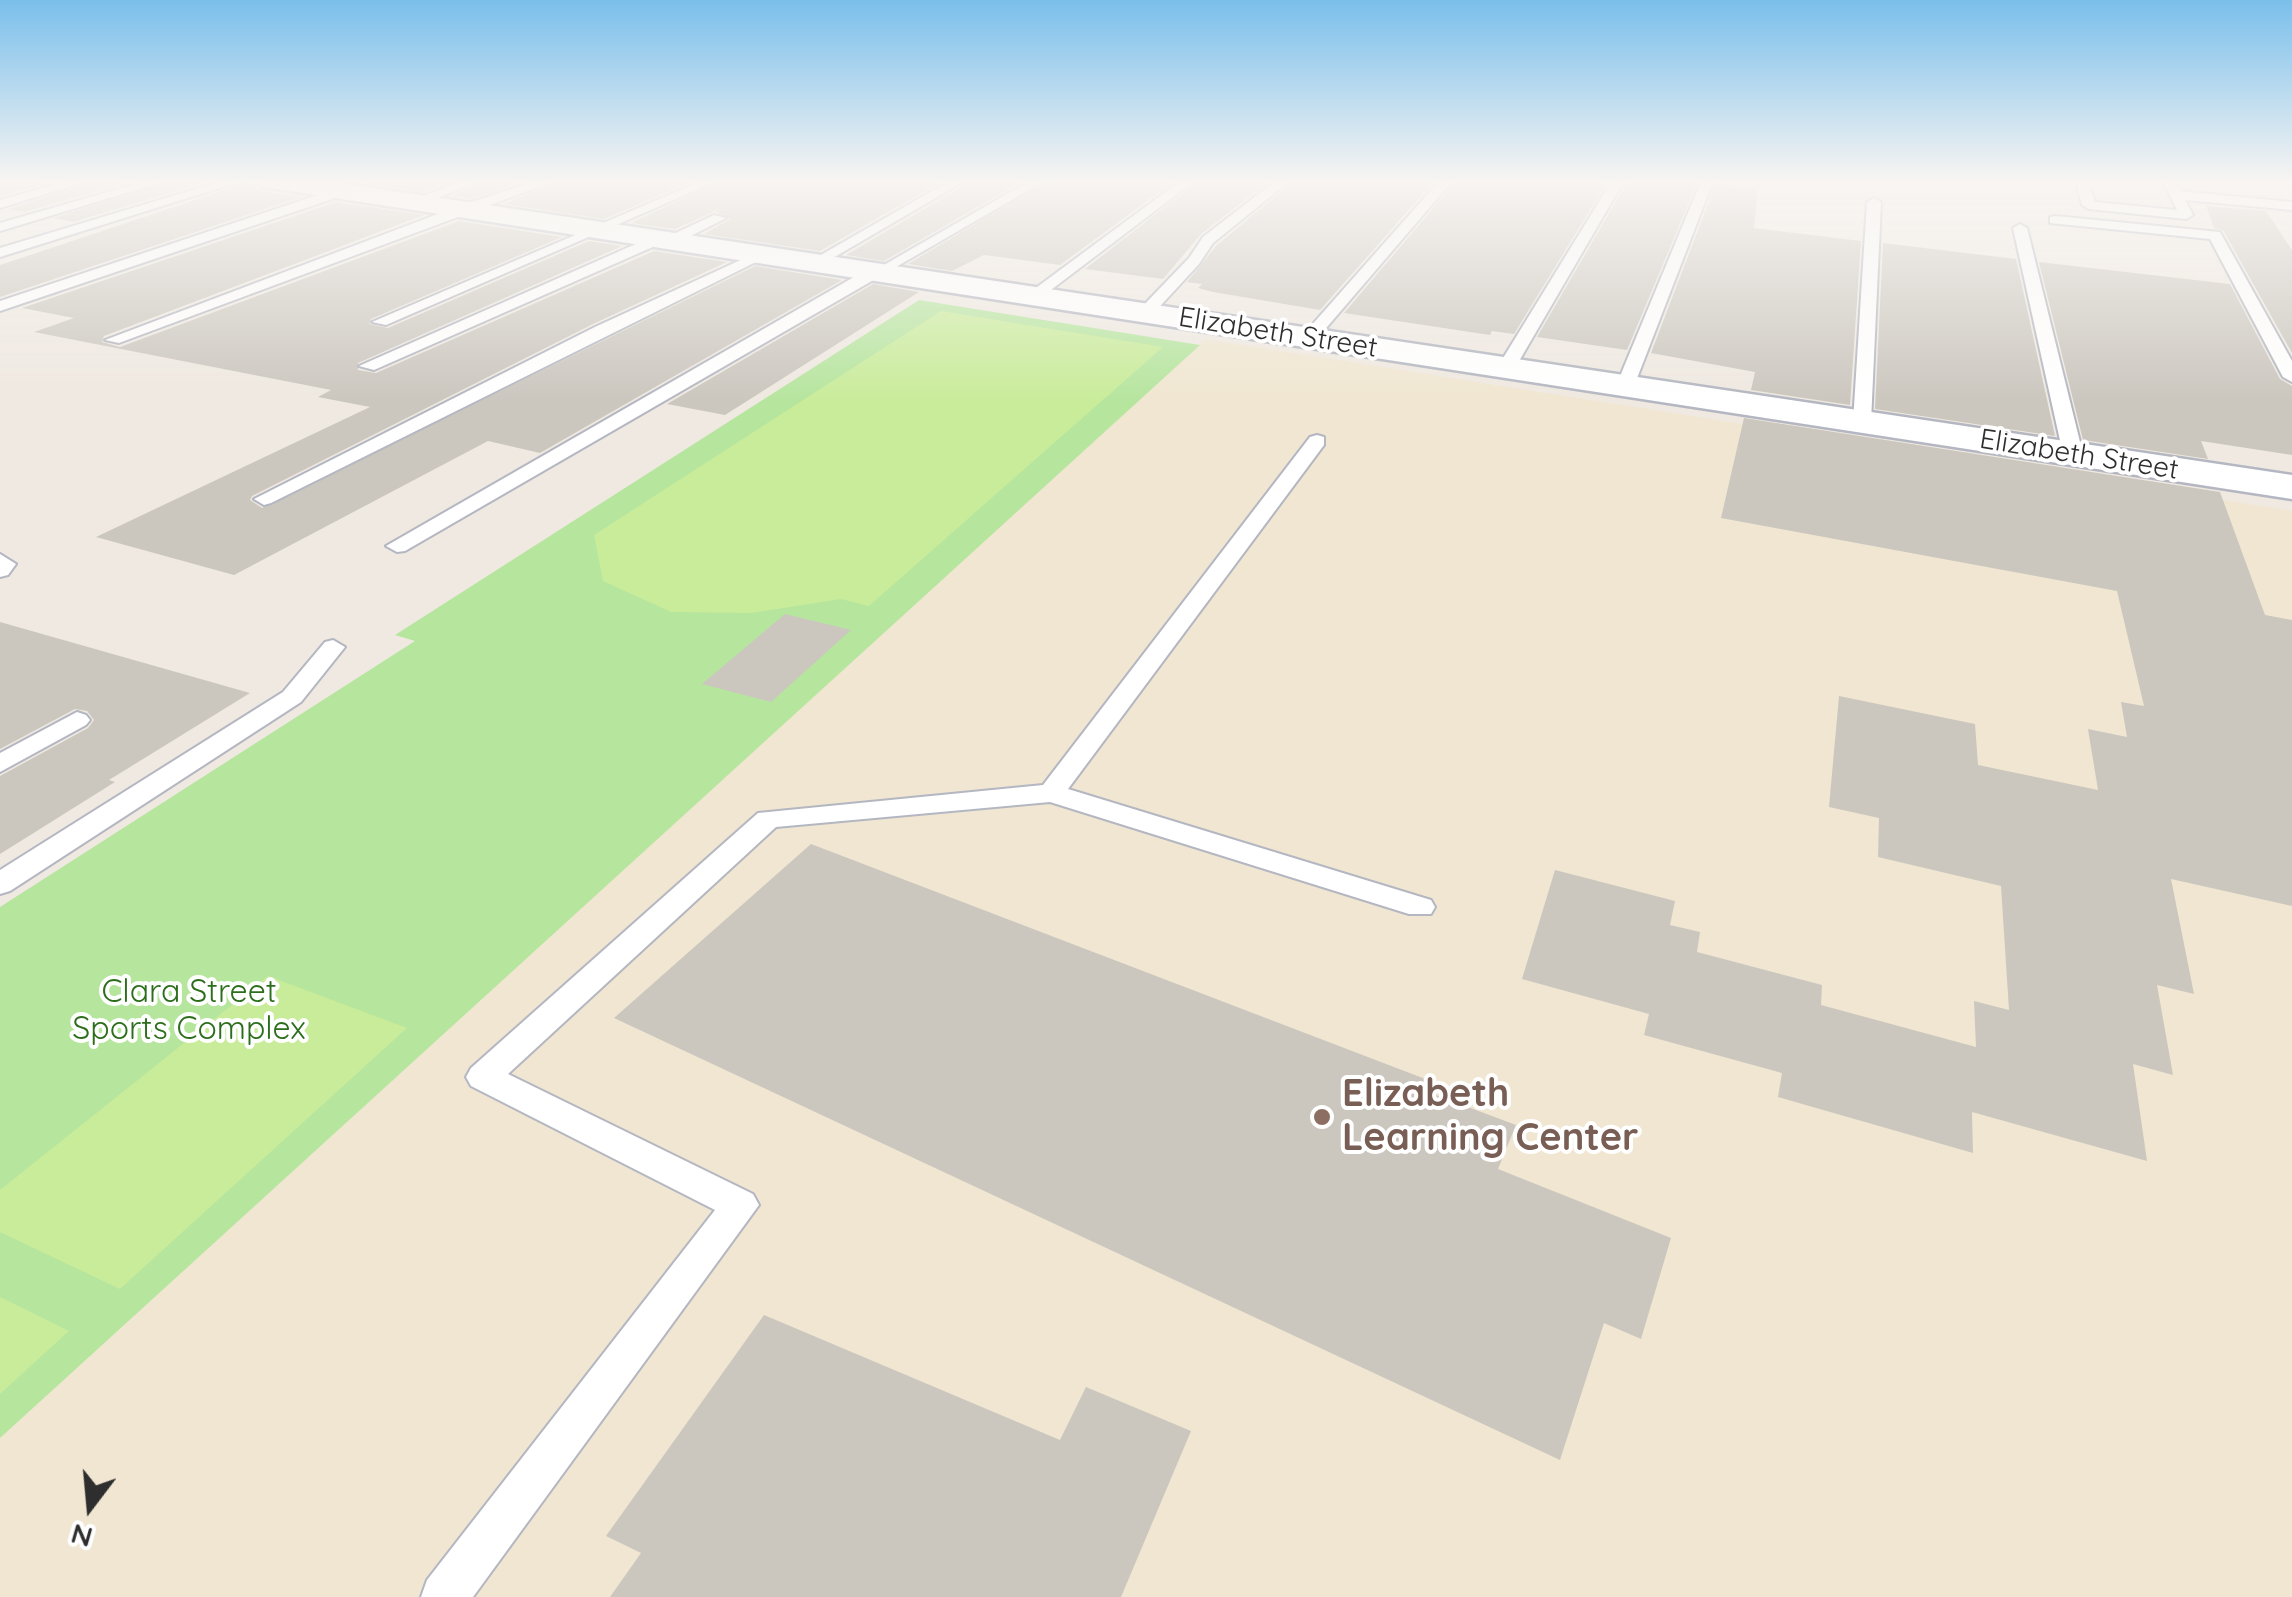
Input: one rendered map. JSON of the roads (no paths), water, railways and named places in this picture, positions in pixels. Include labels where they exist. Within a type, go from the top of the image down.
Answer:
[{"type":"street","name":"Elizabeth Street","points":[[753,254],[2292,487]]},
{"type":"lane","points":[[0,306],[156,254]]},
{"type":"lane","points":[[114,340],[333,254]]},
{"type":"lane","points":[[380,322],[551,254]]},
{"type":"lane","points":[[368,366],[632,254]]},
{"type":"lane","points":[[814,263],[831,254]]},
{"type":"lane","points":[[397,546],[909,254]]},
{"type":"lane","points":[[1034,296],[1091,254]]},
{"type":"lane","points":[[1145,313],[1196,254]]},
{"type":"lane","points":[[1309,338],[1383,254]]},
{"type":"lane","points":[[1506,368],[1574,254]]},
{"type":"lane","points":[[1626,386],[1678,254]]},
{"type":"lane","points":[[1862,422],[1871,254]]},
{"type":"lane","points":[[2026,254],[2073,454]]},
{"type":"lane","points":[[2225,254],[2292,378]]},
{"type":"lane","points":[[264,499],[585,338],[763,255]]},
{"type":"lane","points":[[1052,792],[1317,441]]},
{"type":"lane","points":[[0,561],[5,564],[0,570]]},
{"type":"lane","points":[[0,884],[292,697],[334,647]]},
{"type":"lane","points":[[0,764],[77,720]]},
{"type":"lane","points":[[444,1597],[740,1205],[483,1077],[768,820],[1052,792],[1420,907]]},
{"type":"place","name":"Elizabeth Learning Center","points":[[1322,1117]]},
{"type":"park label","name":"Clara Street Sports Complex","points":[[189,1010]]}]
